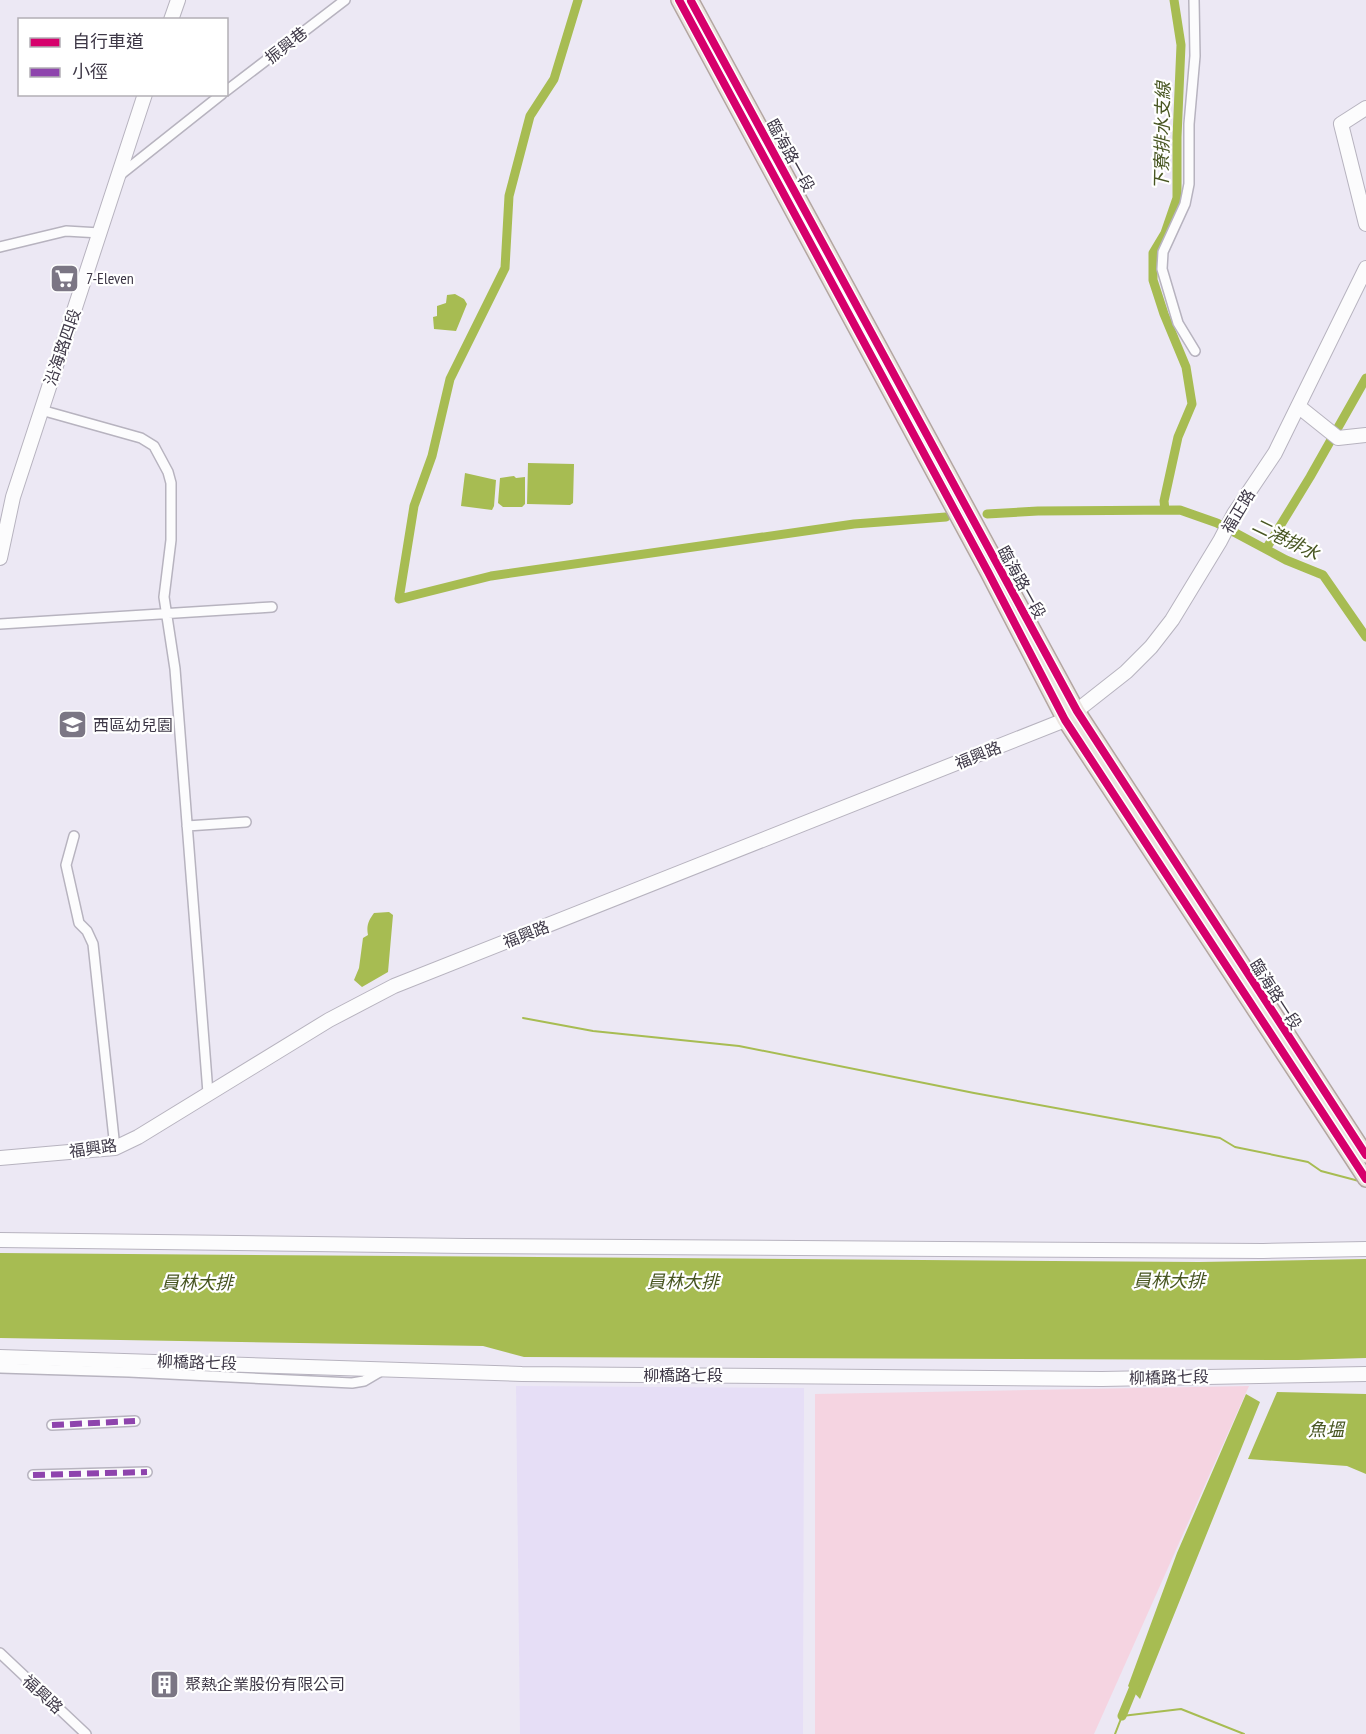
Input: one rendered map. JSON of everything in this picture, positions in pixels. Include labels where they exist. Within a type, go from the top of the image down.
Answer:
[{"type":"main road","points":[[172,18],[178,0]]},
{"type":"main road","name":"臨海路一段","points":[[679,0],[988,572],[1071,715],[1366,1179]]},
{"type":"main road","name":"臨海路一段","points":[[691,0],[1071,715],[1366,1155]]},
{"type":"main road","name":"沿海路四段","points":[[0,558],[13,496],[145,96]]},
{"type":"main road","points":[[1366,108],[1341,124],[1366,224]]},
{"type":"main road","name":"福正路","points":[[1071,715],[1126,672],[1151,647],[1172,620],[1230,522],[1275,453],[1366,268]]},
{"type":"main road","points":[[1298,406],[1338,438],[1366,435]]},
{"type":"main road","name":"福興路","points":[[0,1158],[115,1148],[138,1137],[329,1020],[394,986],[1071,715]]},
{"type":"main road","points":[[0,1240],[479,1246],[1251,1251],[1366,1249]]},
{"type":"main road","name":"柳橋路七段","points":[[0,1357],[522,1374],[1101,1379],[1366,1374]]},
{"type":"street","name":"振興巷","points":[[228,89],[345,0]]},
{"type":"street","points":[[1194,0],[1195,56],[1189,124],[1189,184],[1185,204],[1163,252],[1162,269],[1178,323],[1194,351]]},
{"type":"street","points":[[118,177],[219,96]]},
{"type":"street","points":[[0,247],[66,231],[100,233]]},
{"type":"street","points":[[41,410],[141,438],[154,446],[168,472],[171,483],[171,540],[164,597],[175,669],[208,1093]]},
{"type":"street","points":[[0,624],[272,607]]},
{"type":"street","points":[[187,826],[246,822]]},
{"type":"street","points":[[74,836],[66,865],[79,923],[87,931],[93,945],[115,1148]]},
{"type":"street","points":[[0,1368],[352,1383],[364,1381],[382,1370]]},
{"type":"street","points":[[52,1425],[135,1421]]},
{"type":"street","points":[[33,1475],[147,1472]]},
{"type":"street","name":"福興路","points":[[0,1653],[86,1734]]},
{"type":"shaded area","points":[[516,1386],[804,1388],[803,1734],[520,1734]]},
{"type":"shaded area","points":[[1249,1386],[1094,1734],[815,1734],[815,1394]]},
{"type":"water","points":[[455,294],[464,299],[467,304],[456,331],[434,329],[433,317],[437,316],[437,306],[446,303],[447,295]]},
{"type":"water","points":[[528,463],[574,464],[573,503],[570,505],[527,504]]},
{"type":"water","points":[[465,473],[496,480],[492,510],[461,506]]},
{"type":"water","points":[[514,476],[516,478],[525,477],[525,504],[522,507],[503,507],[498,503],[500,478]]},
{"type":"water","points":[[389,912],[393,915],[388,972],[362,987],[354,980],[359,968],[363,938],[368,935],[368,923],[374,913]]},
{"type":"water","name":"員林大排","points":[[0,1253],[1199,1262],[1366,1259],[1366,1358],[1298,1360],[524,1357],[483,1346],[0,1338]]},
{"type":"water","name":"魚塭","points":[[1277,1392],[1366,1394],[1366,1474],[1347,1466],[1248,1459]]},
{"type":"water","points":[[1246,1394],[1260,1402],[1140,1699],[1128,1686],[1177,1553]]},
{"type":"waterway","points":[[578,0],[554,79],[530,116],[509,196],[505,268],[450,379],[432,456],[414,506],[399,599],[491,576],[854,524],[946,517]]},
{"type":"waterway","name":"下寮排水支線","points":[[1165,510],[1164,501],[1178,437],[1192,404],[1186,367],[1153,280],[1153,253],[1165,233],[1177,198],[1181,45],[1174,0]]},
{"type":"waterway","points":[[1266,549],[1366,378]]},
{"type":"waterway","name":"二港排水","points":[[987,514],[1038,511],[1180,510],[1217,523],[1286,560],[1323,575],[1366,637]]},
{"type":"waterway","points":[[523,1018],[593,1031],[739,1046],[974,1093],[1220,1138],[1235,1147],[1308,1162],[1321,1171],[1359,1181]]},
{"type":"waterway","points":[[1122,1716],[1136,1682]]},
{"type":"waterway","points":[[1115,1734],[1122,1716],[1181,1709],[1244,1734]]},
{"type":"marked path","points":[[52,1425],[135,1421]]},
{"type":"marked path","points":[[33,1475],[147,1472]]},
{"type":"cycle path","points":[[679,0],[988,572],[1065,720],[1366,1179]]},
{"type":"cycle path","points":[[691,1],[1077,711],[1366,1155]]},
{"type":"place","name":"7-Eleven","points":[[65,278]]},
{"type":"place","name":"西區幼兒園","points":[[72,725]]},
{"type":"place","name":"聚熱企業股份有限公司","points":[[164,1684]]}]
